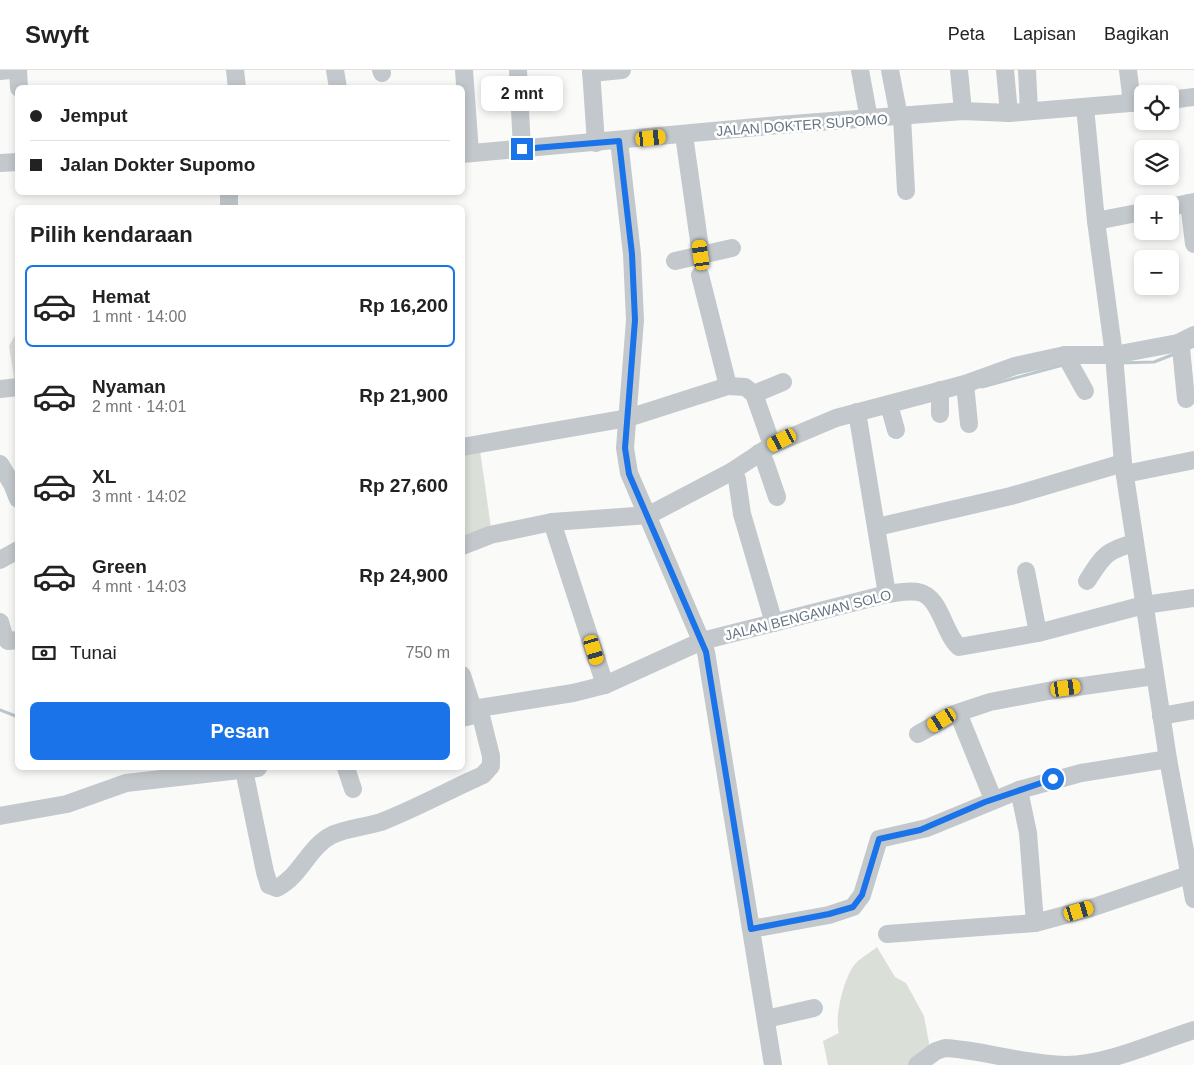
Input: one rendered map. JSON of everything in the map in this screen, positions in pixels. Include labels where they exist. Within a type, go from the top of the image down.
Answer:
[{"type":"street","points":[[0,71],[10,70]]},
{"type":"street","points":[[18,70],[19,85]]},
{"type":"street","points":[[235,70],[238,85]]},
{"type":"street","points":[[335,70],[338,85]]},
{"type":"street","points":[[464,70],[464,85]]},
{"type":"street","points":[[518,70],[522,149]]},
{"type":"street","points":[[596,143],[591,71],[622,70]]},
{"type":"street","points":[[860,70],[869,119]]},
{"type":"street","points":[[890,70],[901,117],[906,191]]},
{"type":"street","points":[[959,70],[963,111]]},
{"type":"street","points":[[1005,70],[1009,113]]},
{"type":"street","points":[[1027,70],[1029,111]]},
{"type":"street","points":[[1128,70],[1134,92]]},
{"type":"street","points":[[1179,99],[1194,97]]},
{"type":"street","name":"JALAN DOKTER SUPOMO","points":[[466,153],[619,141],[779,125],[963,111],[1009,113],[1134,103]]},
{"type":"street","points":[[1085,107],[1096,220],[1114,360],[1124,469],[1154,676],[1168,759],[1192,873],[1194,899]]},
{"type":"street","points":[[465,112],[466,153]]},
{"type":"street","points":[[684,135],[701,255]]},
{"type":"street","points":[[619,141],[632,254],[635,320],[625,448],[626,461],[629,474],[649,515],[702,642],[710,668],[773,1065]]},
{"type":"street","points":[[0,163],[15,162]]},
{"type":"street","points":[[1179,205],[1192,202],[1194,244]]},
{"type":"street","points":[[1096,220],[1134,213]]},
{"type":"street","points":[[675,261],[732,248]]},
{"type":"street","points":[[700,275],[728,386]]},
{"type":"street","points":[[465,545],[490,536],[554,526],[649,515],[733,475],[813,426],[858,417],[892,414],[941,400],[1015,366],[1068,360],[1114,360],[1180,348],[1194,336]]},
{"type":"street","points":[[1180,348],[1186,399]]},
{"type":"street","points":[[1068,360],[1085,391]]},
{"type":"street","points":[[754,394],[783,382]]},
{"type":"street","points":[[465,446],[628,418],[728,386],[745,386],[754,394],[765,454],[777,497]]},
{"type":"street","points":[[0,389],[15,387]]},
{"type":"street","points":[[966,390],[969,424]]},
{"type":"street","points":[[858,417],[887,594]]},
{"type":"street","points":[[877,528],[1124,469],[1194,460]]},
{"type":"street","points":[[6,465],[15,492]]},
{"type":"street","points":[[733,475],[742,514],[774,623]]},
{"type":"street","points":[[554,526],[605,685]]},
{"type":"street","points":[[1087,581],[1103,555],[1113,548],[1135,543]]},
{"type":"street","points":[[0,560],[15,552]]},
{"type":"street","points":[[1026,571],[1038,633]]},
{"type":"street","name":"JALAN BENGAWAN SOLO","points":[[472,714],[605,685],[702,642],[887,594],[916,592],[926,594],[935,605],[951,640],[958,647],[1038,633],[1144,605],[1194,598]]},
{"type":"street","points":[[0,622],[4,636],[8,641],[15,640]]},
{"type":"street","points":[[918,734],[958,713],[990,702],[1048,691],[1154,676]]},
{"type":"street","points":[[251,770],[265,872],[269,885],[278,888],[287,883],[297,872],[314,847],[333,835],[380,822],[483,775],[492,766],[491,756],[472,714],[465,687]]},
{"type":"street","points":[[1161,716],[1194,710]]},
{"type":"street","points":[[958,713],[993,799]]},
{"type":"street","points":[[751,929],[829,914],[853,907],[862,895],[879,839],[927,828],[993,799],[1019,790],[1081,773],[1168,759]]},
{"type":"street","points":[[0,816],[67,804],[155,774],[233,770]]},
{"type":"street","points":[[347,770],[354,789]]},
{"type":"street","points":[[1019,790],[1028,833],[1034,923]]},
{"type":"street","points":[[887,934],[1034,923],[1083,910],[1192,873]]},
{"type":"street","points":[[766,1020],[814,1008]]},
{"type":"street","points":[[917,1065],[936,1051],[956,1057],[1049,1064],[1080,1064],[1098,1061],[1194,1030]]},
{"type":"shaded area","points":[[15,337],[15,379],[9,346]]},
{"type":"shaded area","points":[[480,450],[491,528],[465,538],[465,452]]},
{"type":"shaded area","points":[[877,947],[895,977],[906,983],[924,1016],[931,1054],[916,1065],[828,1065],[823,1041],[839,1033],[839,1008],[847,978],[857,962]]},
{"type":"waterway","points":[[1187,349],[1194,346]]},
{"type":"waterway","points":[[1119,363],[1154,362],[1177,353]]},
{"type":"waterway","points":[[982,387],[1063,365]]},
{"type":"waterway","points":[[0,710],[15,716]]},
{"type":"route","points":[[522,149],[619,141],[632,254],[635,320],[625,448],[626,461],[629,474],[649,515],[706,652],[751,929],[847,910],[858,902],[862,895],[876,842],[879,839],[920,830],[985,802],[1053,779]]}]
